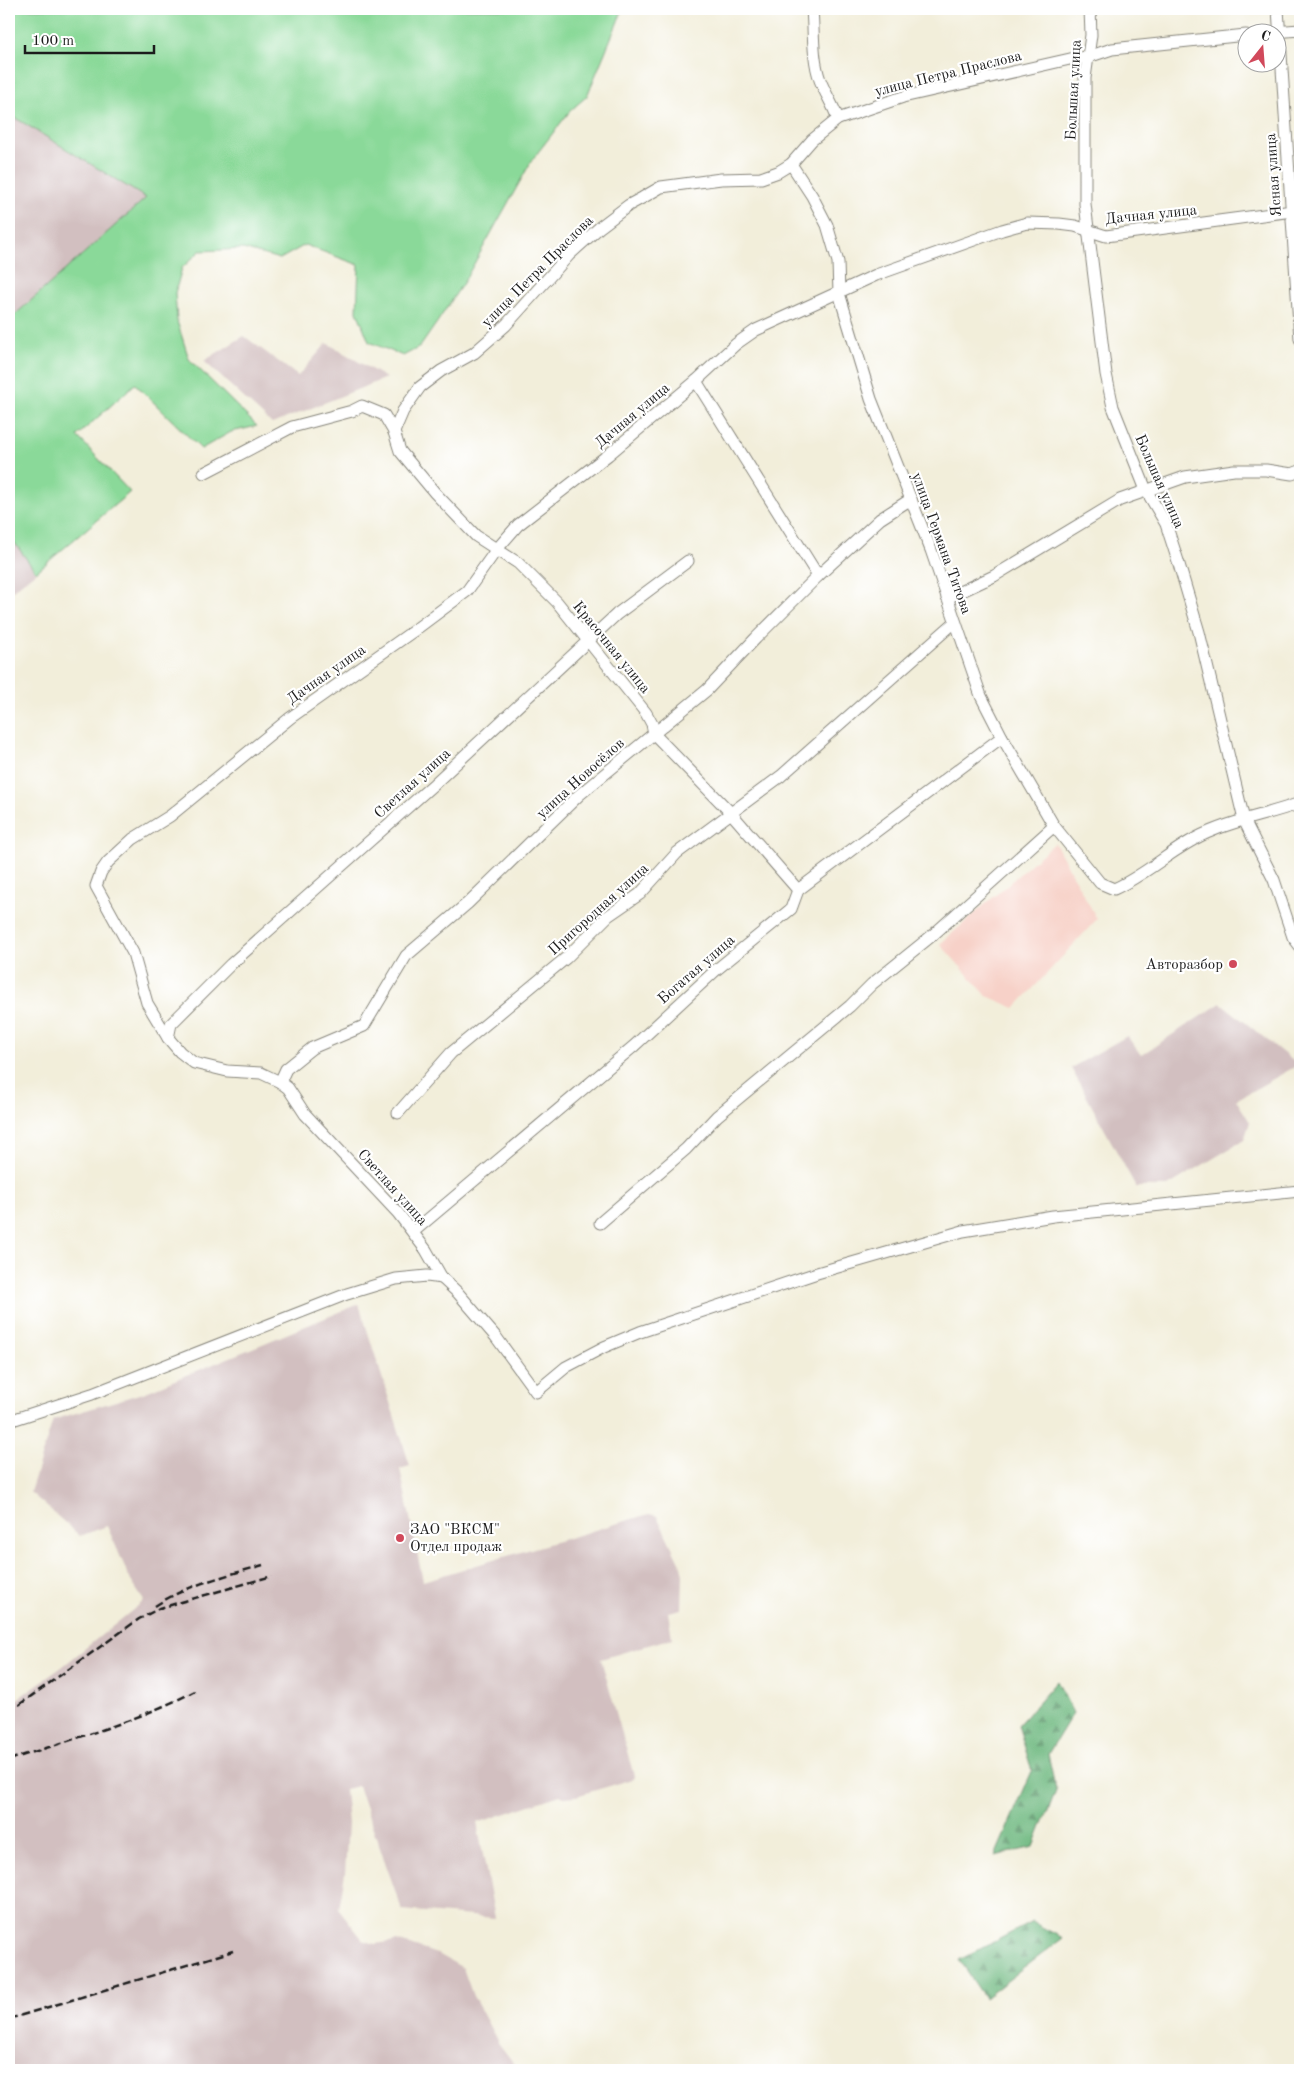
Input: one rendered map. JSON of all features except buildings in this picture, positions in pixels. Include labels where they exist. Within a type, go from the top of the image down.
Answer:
[{"type":"street","points":[[812,9],[816,62],[820,80],[832,102],[838,119]]},
{"type":"street","name":"Большая улица","points":[[1090,9],[1091,35],[1086,78],[1085,204],[1106,374],[1113,407],[1146,490],[1166,524],[1196,623],[1244,820],[1274,880],[1292,938],[1300,946]]},
{"type":"street","name":"Ясная улица","points":[[1277,22],[1278,9]]},
{"type":"street","points":[[1286,31],[1300,30]]},
{"type":"street","name":"улица Петра Праслова","points":[[394,432],[403,411],[420,387],[441,371],[474,353],[506,326],[570,255],[600,227],[629,205],[662,187],[721,179],[761,178],[778,172],[791,164],[812,140],[838,119],[903,97],[1070,59],[1088,57],[1112,49],[1236,36]]},
{"type":"street","name":"Ясная улица","points":[[1280,72],[1295,211],[1300,338]]},
{"type":"street","name":"улица Германа Титова","points":[[791,164],[812,196],[827,225],[838,262],[839,293],[871,399],[931,550],[981,696],[1002,737],[1054,826],[1100,883],[1114,888],[1128,882],[1191,841],[1210,831],[1244,820]]},
{"type":"street","name":"Дачная улица","points":[[96,886],[101,872],[108,862],[132,840],[170,816],[290,718],[467,591],[497,549],[518,525],[608,455],[696,381],[736,344],[756,330],[876,275],[1002,230],[1028,224],[1075,226],[1106,236],[1295,211]]},
{"type":"street","points":[[696,381],[818,576]]},
{"type":"street","points":[[204,473],[292,428],[352,411],[362,406],[384,415],[394,432]]},
{"type":"street","name":"Красочная улица","points":[[394,432],[400,450],[435,493],[476,536],[518,563],[557,602],[646,713],[652,724],[654,734],[731,813],[798,890]]},
{"type":"street","points":[[946,598],[994,576],[1120,500],[1146,490],[1185,477],[1234,470],[1266,470],[1292,474],[1300,471]]},
{"type":"street","name":"улица Новосёлов","points":[[280,1082],[286,1069],[312,1048],[364,1026],[406,956],[468,904],[579,795],[707,690],[818,576],[880,519],[911,499]]},
{"type":"street","name":"Светлая улица","points":[[168,1038],[170,1024],[299,902],[434,784],[617,614],[688,561]]},
{"type":"street","name":"Пригородная улица","points":[[398,1113],[451,1053],[566,958],[608,916],[640,894],[677,853],[781,776],[955,622]]},
{"type":"street","name":"Богатая улица","points":[[413,1232],[634,1046],[716,970],[791,909],[798,890],[1002,737]]},
{"type":"street","points":[[1244,820],[1276,812],[1300,803]]},
{"type":"street","points":[[600,1223],[686,1149],[717,1116],[850,1006],[872,984],[934,934],[1054,826]]},
{"type":"street","name":"Светлая улица","points":[[96,886],[133,953],[147,1003],[168,1038],[180,1052],[194,1063],[227,1071],[261,1073],[288,1088],[306,1114],[398,1213],[426,1250],[442,1278],[458,1293],[496,1337],[536,1392],[566,1367],[604,1347],[640,1332],[817,1273],[963,1231],[1053,1216],[1300,1191]]},
{"type":"street","points":[[9,1421],[92,1394],[347,1294],[396,1279],[427,1276],[442,1278]]},
{"type":"shaded area","points":[[9,114],[146,198],[9,320]]},
{"type":"shaded area","points":[[244,336],[298,376],[327,343],[386,378],[272,424],[204,361]]},
{"type":"shaded area","points":[[9,535],[36,572],[9,593]]},
{"type":"shaded area","points":[[1055,843],[1097,919],[1015,1008],[987,996],[940,944]]},
{"type":"shaded area","points":[[1221,1003],[1298,1065],[1236,1100],[1250,1122],[1244,1140],[1166,1187],[1136,1187],[1071,1068],[1127,1036],[1141,1055]]},
{"type":"shaded area","points":[[359,1304],[410,1466],[400,1469],[423,1581],[649,1514],[657,1516],[681,1566],[683,1575],[682,1609],[668,1612],[672,1638],[601,1659],[634,1776],[633,1779],[576,1796],[564,1797],[560,1795],[477,1823],[495,1918],[402,1910],[358,1786],[345,1789],[348,1824],[345,1873],[339,1909],[363,1940],[375,1944],[397,1941],[440,1955],[463,1968],[473,1996],[499,2044],[519,2070],[9,2070],[9,1705],[62,1667],[144,1601],[131,1581],[107,1526],[80,1536],[30,1492],[53,1420],[146,1392]]},
{"type":"green space","points":[[9,9],[623,9],[587,96],[570,111],[532,160],[465,280],[420,347],[403,356],[369,342],[357,311],[359,265],[305,245],[280,259],[243,249],[200,251],[182,268],[175,293],[177,321],[189,359],[257,426],[231,432],[201,449],[135,384],[77,436],[130,492],[36,572],[9,535],[9,320],[146,198],[9,114]]},
{"type":"green space","points":[[1057,1681],[1073,1713],[1048,1754],[1056,1790],[1034,1847],[995,1856],[1032,1771],[1018,1725]]},
{"type":"green space","points":[[1032,1922],[1063,1938],[985,1998],[959,1960]]},
{"type":"railway","points":[[155,1606],[194,1586],[263,1565]]},
{"type":"railway","points":[[9,1712],[139,1619],[160,1608],[272,1576]]},
{"type":"railway","points":[[9,1760],[127,1721],[195,1691]]},
{"type":"railway","points":[[9,2019],[233,1951]]},
{"type":"place","name":"Авторазбор","points":[[1233,964]]},
{"type":"place","name":"ЗАО \"ВКСМ\" Отдел продаж","points":[[400,1538]]}]
